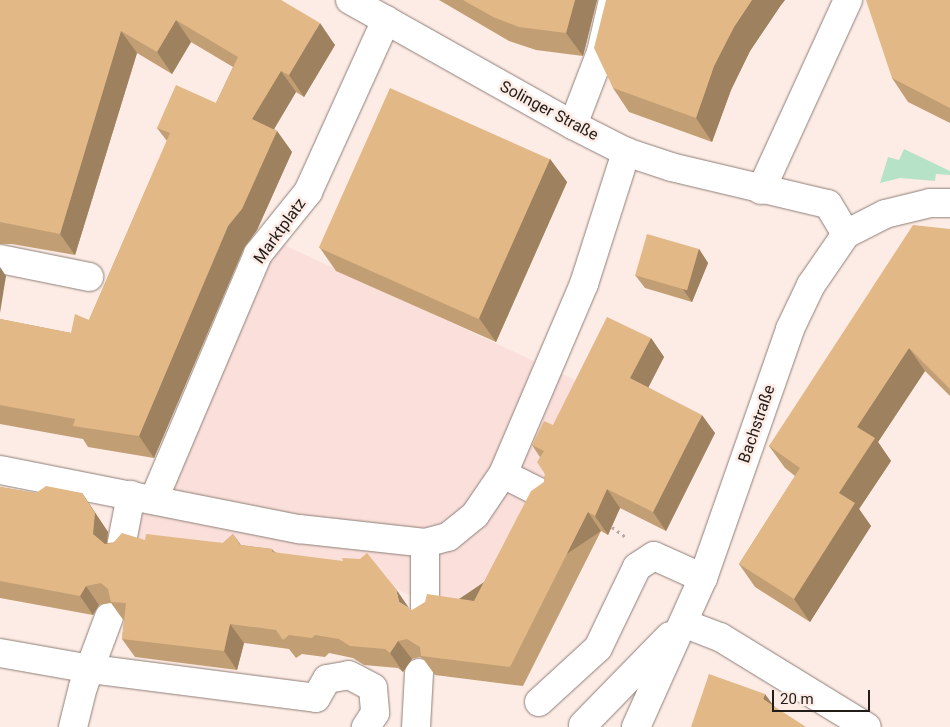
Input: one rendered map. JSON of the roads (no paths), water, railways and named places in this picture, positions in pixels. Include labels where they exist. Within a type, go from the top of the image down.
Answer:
[{"type":"street","name":"Solinger Straße","points":[[350,0],[573,125],[626,152],[671,167],[761,190],[828,204],[846,234]]},
{"type":"street","points":[[573,125],[601,52],[612,0]]},
{"type":"street","points":[[761,190],[848,0]]},
{"type":"street","name":"Marktplatz","points":[[120,547],[258,254],[308,192],[386,20]]},
{"type":"street","points":[[0,470],[299,529],[425,543],[448,538],[475,515],[503,474],[584,284],[626,152]]},
{"type":"street","points":[[846,234],[885,214],[930,203],[950,203]]},
{"type":"street","name":"Bachstraße","points":[[636,727],[703,578],[790,329],[811,285],[846,234]]},
{"type":"street","points":[[0,259],[89,277]]},
{"type":"street","points":[[503,474],[543,494]]},
{"type":"street","points":[[425,543],[425,612]]},
{"type":"street","points":[[539,702],[598,648],[637,567],[654,556],[703,578]]},
{"type":"street","points":[[73,727],[90,669],[109,617]]},
{"type":"street","points":[[683,623],[720,637],[867,727]]},
{"type":"street","name":"Bachstraße","points":[[584,726],[683,623]]},
{"type":"street","points":[[0,653],[90,669],[316,698],[327,679],[349,675],[373,688],[375,713],[366,727]]},
{"type":"street","points":[[416,727],[419,673]]}]
